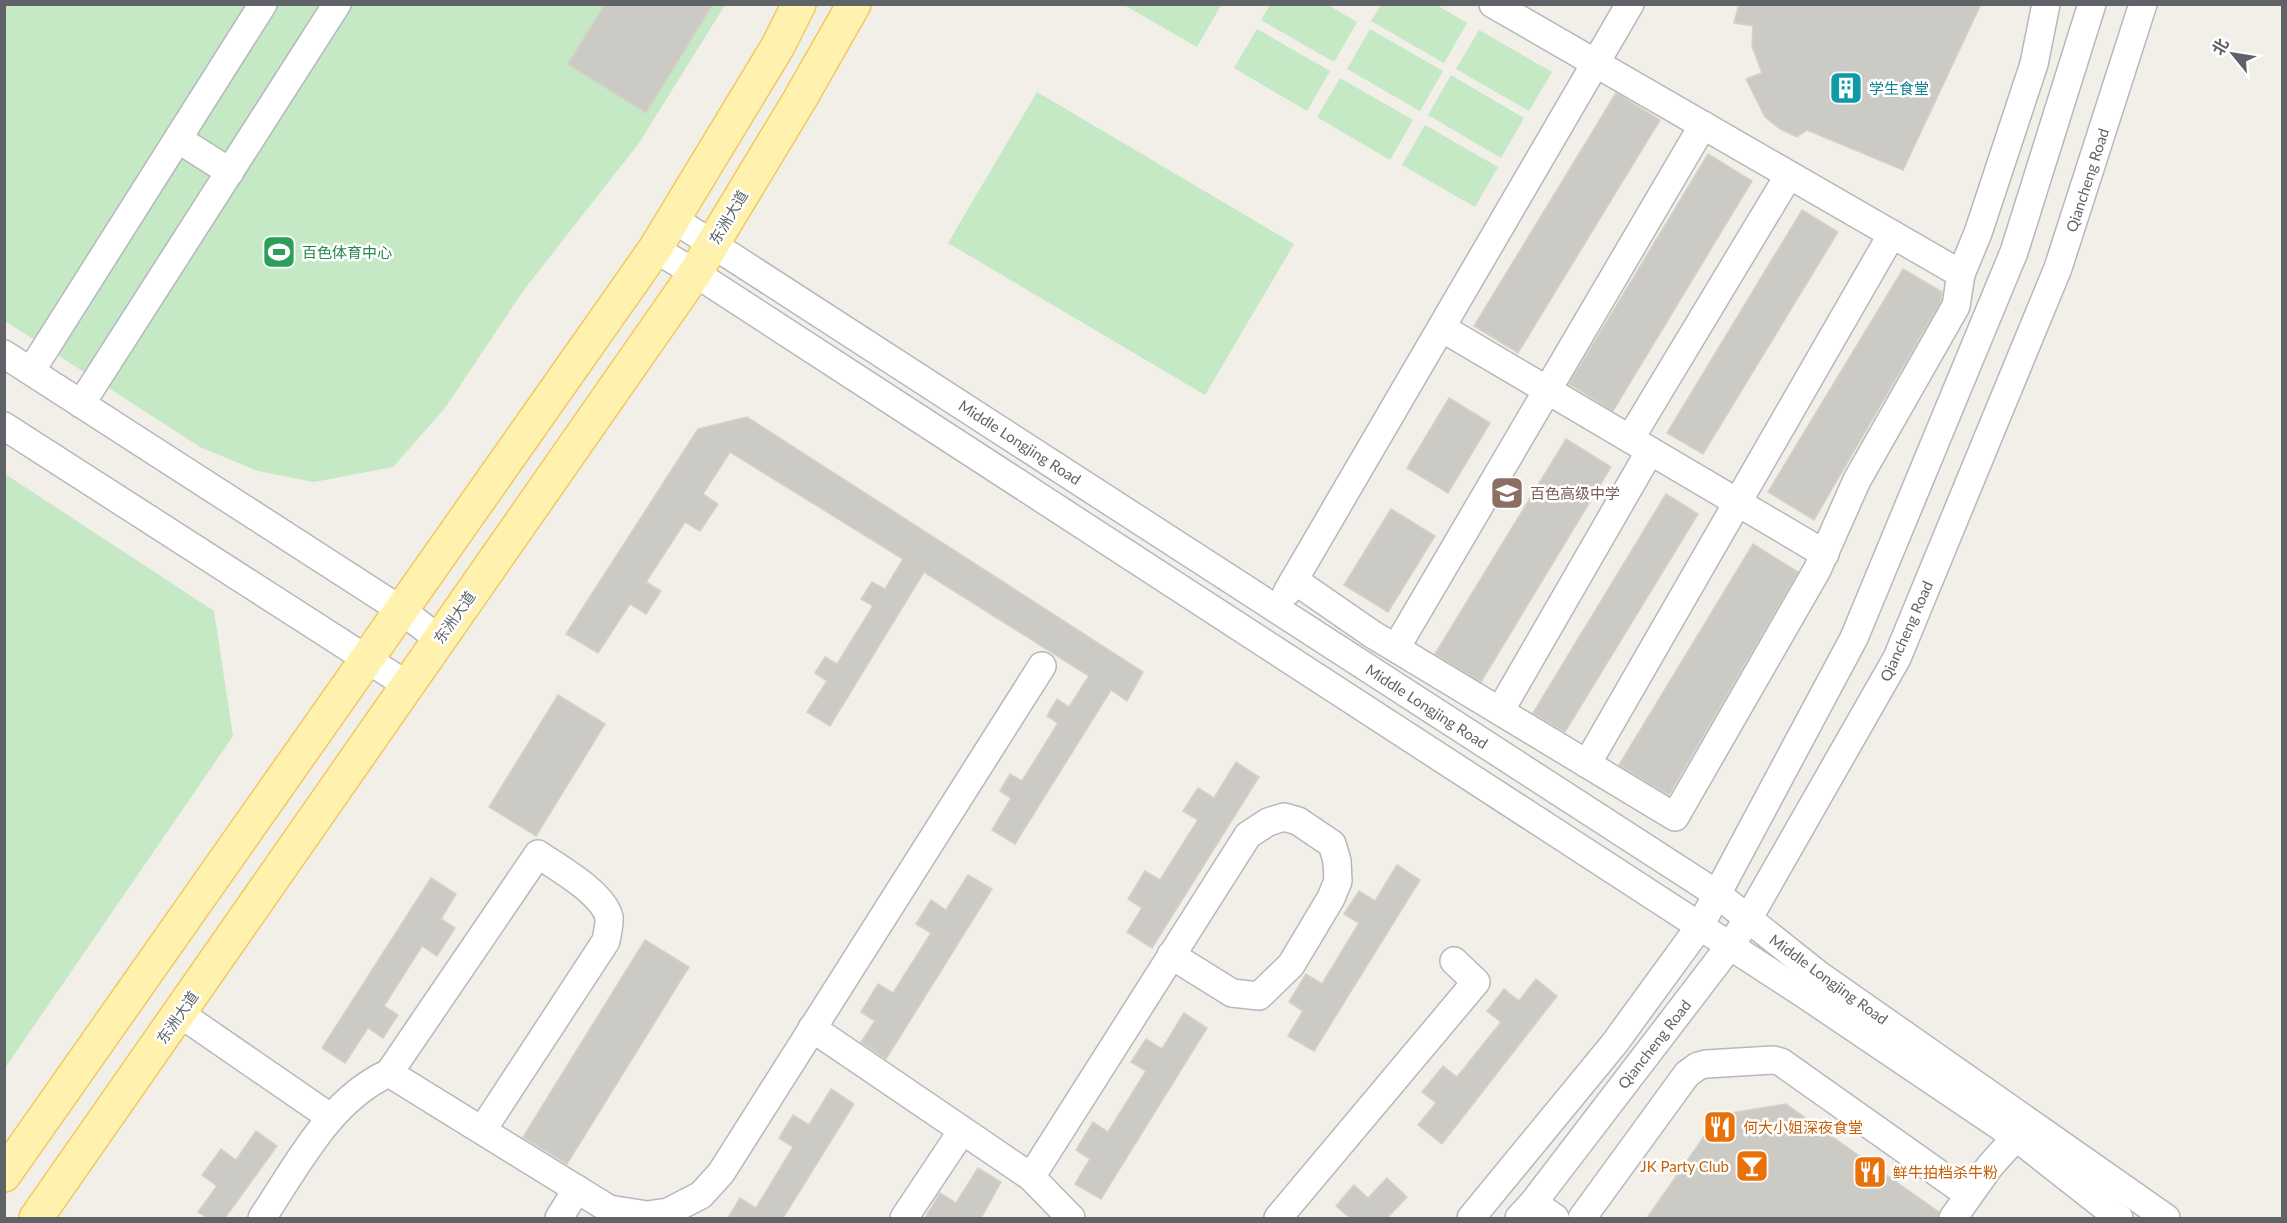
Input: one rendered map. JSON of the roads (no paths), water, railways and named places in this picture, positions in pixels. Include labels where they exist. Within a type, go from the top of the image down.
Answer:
[{"type":"main road","points":[[4,1175],[655,249],[778,46],[799,4]]},
{"type":"main road","name":"东洲大道","points":[[36,1218],[694,273],[854,4]]},
{"type":"street","points":[[31,371],[263,4]]},
{"type":"street","points":[[81,404],[337,4]]},
{"type":"street","points":[[1493,4],[1961,274]]},
{"type":"street","points":[[1630,4],[1291,586],[1675,817],[1817,570],[1857,480],[1956,306],[1961,274],[1978,233],[2034,64],[2046,4]]},
{"type":"street","name":"Qiancheng Road","points":[[1471,1218],[1614,1044],[1700,926],[1854,638],[2014,252],[2092,4]]},
{"type":"street","name":"Qiancheng Road","points":[[1526,1211],[1730,947],[1897,658],[2058,268],[2143,4]]},
{"type":"street","points":[[1396,648],[1703,125]]},
{"type":"street","points":[[178,139],[230,172]]},
{"type":"street","points":[[1500,711],[1640,445],[1789,175]]},
{"type":"street","name":"Middle Longjing Road","points":[[672,218],[1717,894],[1819,975],[2166,1218]]},
{"type":"street","points":[[1587,764],[1892,234]]},
{"type":"street","name":"Middle Longjing Road","points":[[655,249],[1814,1000],[2016,1137],[2119,1218]]},
{"type":"street","points":[[1442,328],[1825,554]]},
{"type":"street","points":[[4,354],[401,610],[439,639]]},
{"type":"street","points":[[4,426],[407,685]]},
{"type":"street","points":[[389,1073],[609,1209],[646,1215],[668,1212],[701,1195],[721,1173],[1042,666]]},
{"type":"street","points":[[1031,1177],[1171,956],[1248,836],[1268,822],[1284,817],[1298,821],[1332,844],[1337,861],[1338,882],[1332,898],[1291,965],[1259,996],[1232,993],[1171,956]]},
{"type":"street","points":[[262,1218],[330,1117],[369,1082],[389,1073],[538,854],[580,883],[600,901],[609,918],[606,940],[483,1130]]},
{"type":"street","points":[[1278,1218],[1476,982],[1454,961]]},
{"type":"street","points":[[179,1014],[330,1117]]},
{"type":"street","points":[[812,1028],[1031,1177],[1071,1218]]},
{"type":"street","points":[[1582,1218],[1687,1074],[1698,1066],[1706,1064],[1773,1060],[1781,1062],[1969,1195]]},
{"type":"street","points":[[904,1218],[962,1131]]},
{"type":"street","points":[[1953,1218],[1990,1166],[2016,1137]]},
{"type":"street","points":[[559,1218],[577,1189]]},
{"type":"street","points":[[1526,1211],[1555,1218]]},
{"type":"place","name":"学生食堂","points":[[1846,88]]},
{"type":"place","name":"百色体育中心","points":[[279,252]]},
{"type":"place","name":"百色高级中学","points":[[1507,493]]},
{"type":"place","name":"何大小姐深夜食堂","points":[[1720,1127]]},
{"type":"place","name":"JK Party Club","points":[[1752,1166]]},
{"type":"place","name":"鲜牛拍档杀牛粉","points":[[1870,1172]]}]
